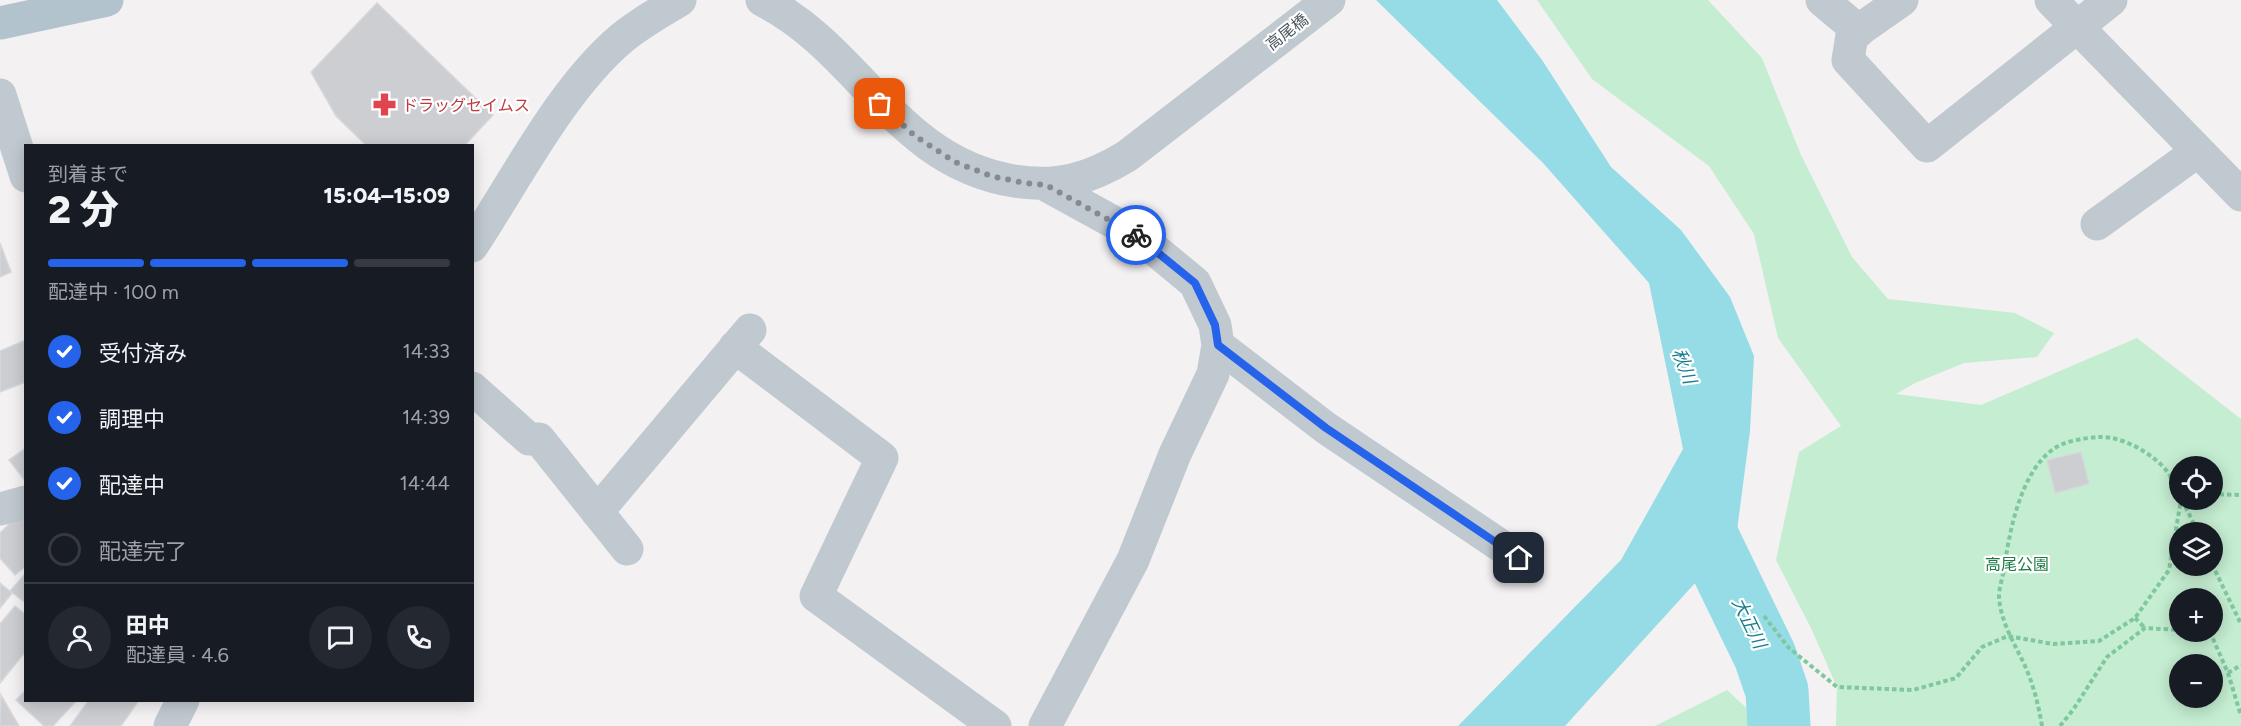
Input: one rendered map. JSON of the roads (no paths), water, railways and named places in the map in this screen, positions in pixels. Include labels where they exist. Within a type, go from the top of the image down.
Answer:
[{"type":"main road","points":[[0,23],[107,0]]},
{"type":"street","points":[[474,243],[536,145],[580,83],[621,39],[680,0]]},
{"type":"street","points":[[762,0],[783,12],[818,38],[896,119],[939,153],[962,166],[991,176],[1046,185],[1137,235],[1195,283],[1215,325],[1218,345],[1212,374],[1175,454],[1133,560],[1046,726]]},
{"type":"street","name":"高尾橋","points":[[1046,185],[1082,178],[1111,166],[1146,142],[1329,0]]},
{"type":"street","points":[[1822,0],[1859,31]]},
{"type":"street","points":[[1902,0],[1852,35],[1848,60],[1927,146],[2111,0]]},
{"type":"street","points":[[2051,0],[2241,195]]},
{"type":"street","points":[[0,95],[24,170]]},
{"type":"street","points":[[2097,224],[2198,151]]},
{"type":"street","points":[[597,512],[742,338],[882,458],[816,596],[995,726]]},
{"type":"street","points":[[1218,345],[1326,428],[1519,558]]},
{"type":"street","points":[[474,390],[529,439],[539,440],[627,549]]},
{"type":"street","points":[[0,508],[24,502]]},
{"type":"street","points":[[170,726],[182,702]]},
{"type":"water","name":"秋川","points":[[1376,0],[1497,0],[1542,60],[1611,167],[1681,230],[1730,297],[1754,356],[1750,431],[1736,538],[1565,726],[1458,726],[1621,560],[1683,449],[1649,283],[1543,163]]},
{"type":"waterway","name":"大正川","points":[[1702,526],[1765,656],[1777,691],[1779,726]]},
{"type":"place","name":"ドラッグセイムス","points":[[384,105]]},
{"type":"park label","name":"高尾公園","points":[[2017,564]]}]
